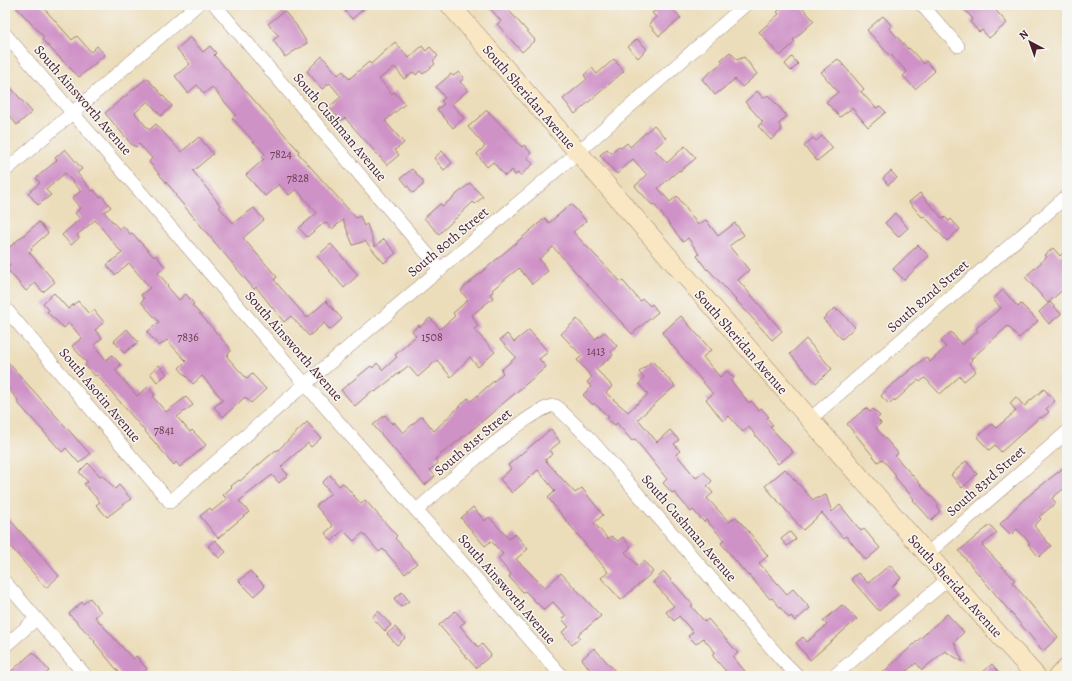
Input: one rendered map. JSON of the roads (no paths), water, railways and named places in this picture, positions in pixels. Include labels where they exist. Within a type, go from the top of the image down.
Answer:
[{"type":"street","points":[[5,171],[197,5]]},
{"type":"street","name":"South Cushman Avenue","points":[[215,5],[441,270]]},
{"type":"street","name":"South Sheridan Avenue","points":[[450,5],[809,420],[948,579],[1036,676]]},
{"type":"street","name":"South 80th Street","points":[[170,502],[577,153],[745,5]]},
{"type":"street","points":[[922,5],[958,46]]},
{"type":"street","name":"South Ainsworth Avenue","points":[[5,34],[306,384],[562,676]]},
{"type":"street","name":"South 82nd Street","points":[[809,420],[1067,196]]},
{"type":"street","name":"South Asotin Avenue","points":[[5,308],[170,502]]},
{"type":"street","name":"South Cushman Avenue","points":[[554,405],[568,415],[592,441],[798,676]]},
{"type":"street","name":"South 81st Street","points":[[417,510],[521,422],[539,410],[554,405]]},
{"type":"street","name":"South 83rd Street","points":[[927,554],[1067,432]]},
{"type":"street","points":[[834,676],[948,579]]},
{"type":"street","points":[[5,582],[86,676]]},
{"type":"street","points":[[5,646],[36,619]]},
{"type":"street","points":[[1058,676],[1067,668]]}]
